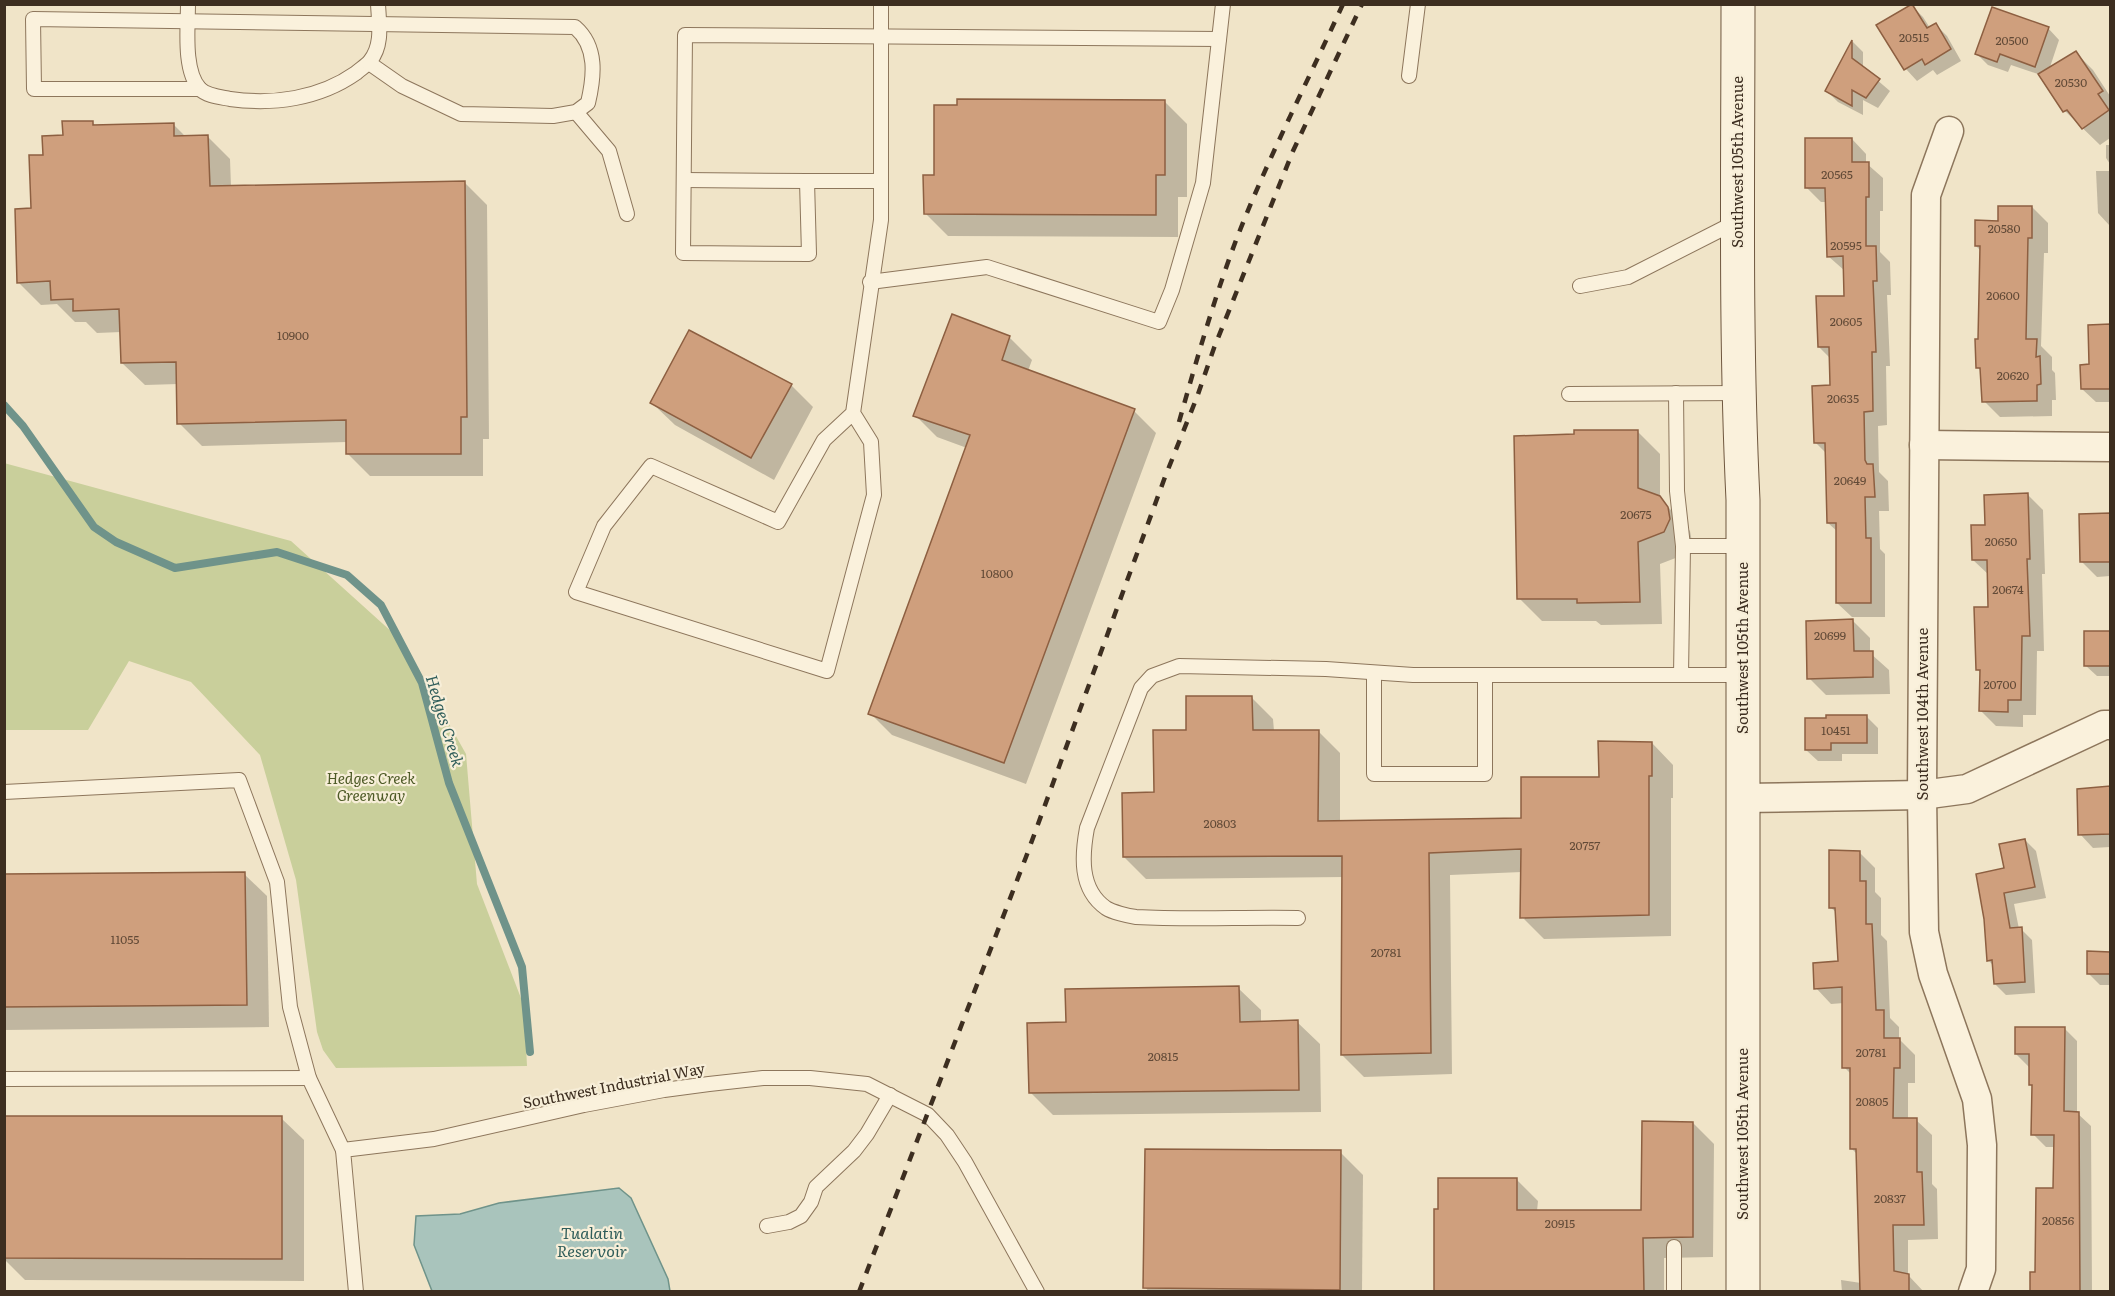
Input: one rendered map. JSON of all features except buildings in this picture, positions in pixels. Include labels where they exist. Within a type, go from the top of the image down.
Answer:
[{"type":"street","name":"Southwest 105th Avenue","points":[[1738,4],[1739,393],[1743,546],[1743,1292]]},
{"type":"street","name":"Southwest 104th Avenue","points":[[1948,131],[1926,195],[1922,795],[1924,932],[1933,974],[1977,1099],[1982,1144],[1981,1269],[1973,1292]]},
{"type":"street","points":[[1924,445],[2110,447]]},
{"type":"street","points":[[1743,798],[1922,795],[1967,789],[2104,725],[2110,725]]},
{"type":"lane","points":[[188,4],[189,66],[200,89]]},
{"type":"lane","points":[[369,63],[402,86],[461,114],[553,116],[576,112],[588,103],[593,72],[590,49],[583,34],[575,27],[379,23],[188,20],[33,19],[34,88],[200,89],[214,96],[253,102],[292,99],[322,92],[369,63],[379,46],[379,23],[378,4]]},
{"type":"lane","points":[[853,413],[824,440],[778,522],[651,466],[604,526],[576,592],[827,671],[874,495],[871,442],[853,413],[880,220],[881,4]]},
{"type":"lane","points":[[870,282],[987,267],[1159,322],[1172,290],[1203,183],[1223,4]]},
{"type":"lane","points":[[1410,76],[1418,4]]},
{"type":"lane","points":[[807,181],[809,254],[683,253],[685,35],[1219,39]]},
{"type":"lane","points":[[576,112],[609,151],[627,214]]},
{"type":"lane","points":[[684,180],[881,181]]},
{"type":"lane","points":[[1580,285],[1628,277],[1738,221]]},
{"type":"lane","points":[[1677,393],[1677,491],[1683,546],[1681,675]]},
{"type":"lane","points":[[1569,394],[1739,393]]},
{"type":"lane","points":[[1683,546],[1743,546]]},
{"type":"lane","points":[[1298,918],[1134,917],[1106,908],[1090,892],[1083,871],[1083,847],[1087,828],[1141,688],[1152,676],[1179,666],[1326,669],[1413,675],[1743,675]]},
{"type":"lane","points":[[1374,673],[1374,774],[1485,774],[1485,675]]},
{"type":"lane","points":[[4,792],[239,780],[276,882],[290,1007],[309,1078],[343,1150],[356,1292]]},
{"type":"lane","points":[[4,1079],[309,1078]]},
{"type":"lane","name":"Southwest Industrial Way","points":[[343,1150],[434,1139],[584,1105],[664,1090],[763,1078],[810,1078],[867,1084],[928,1116],[947,1135],[965,1162],[1037,1292]]},
{"type":"lane","points":[[767,1226],[789,1222],[801,1216],[811,1202],[816,1187],[854,1151],[890,1095]]},
{"type":"lane","points":[[1674,1247],[1674,1292]]},
{"type":"green space","name":"Hedges Creek Greenway","points":[[4,463],[291,541],[403,642],[466,754],[477,884],[524,1006],[527,1066],[336,1068],[323,1050],[317,1032],[296,880],[260,755],[191,682],[129,661],[88,730],[5,730]]},
{"type":"water","name":"Tualatin Reservoir","points":[[619,1188],[631,1198],[668,1279],[670,1291],[432,1291],[414,1245],[416,1216],[460,1214],[499,1203]]},
{"type":"waterway","name":"Hedges Creek","points":[[4,405],[23,426],[94,527],[116,542],[175,568],[277,552],[347,575],[381,605],[422,683],[449,783],[522,967],[530,1052]]},
{"type":"railway","points":[[1179,422],[1212,310],[1235,243],[1273,153],[1343,4]]},
{"type":"railway","points":[[859,1292],[1026,857],[1214,348],[1293,151],[1362,4]]}]
